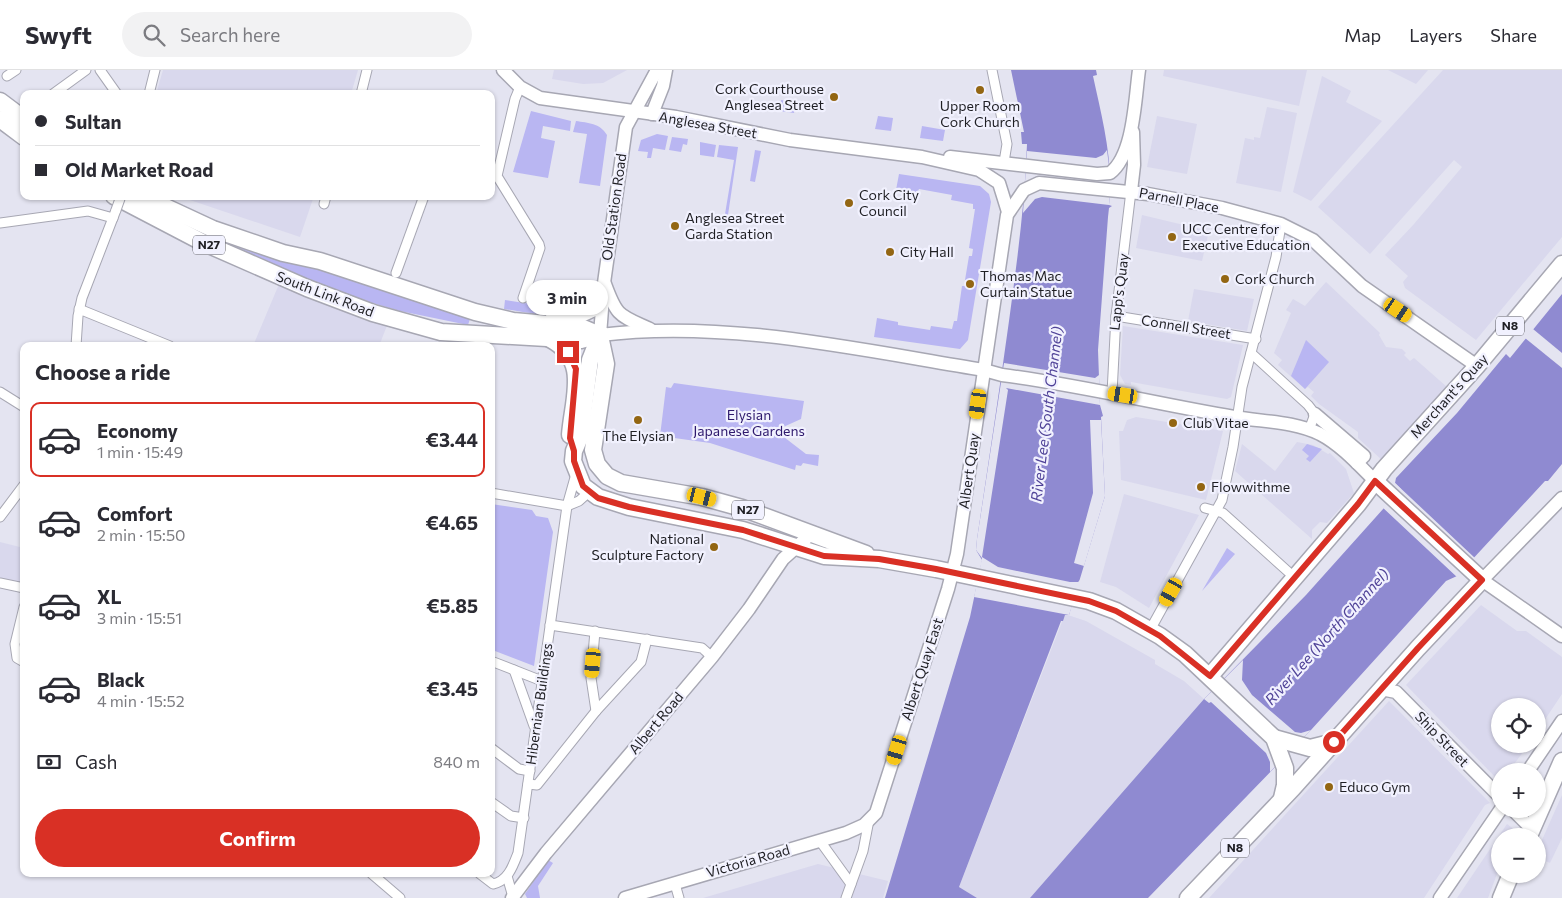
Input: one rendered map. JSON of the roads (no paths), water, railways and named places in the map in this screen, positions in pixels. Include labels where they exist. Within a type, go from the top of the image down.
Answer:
[{"type":"highway","points":[[0,101],[20,127]]},
{"type":"highway","points":[[0,119],[20,129]]},
{"type":"highway","name":"N27","points":[[151,200],[213,229],[283,253],[320,261],[475,312],[513,321],[581,327],[600,335]]},
{"type":"highway","name":"South Link Road","points":[[114,208],[202,242],[307,288],[373,313],[441,332],[550,339]]},
{"type":"highway","name":"Merchant's Quay","points":[[1381,487],[1477,366],[1562,264]]},
{"type":"highway","points":[[574,451],[580,437],[590,360],[600,335]]},
{"type":"highway","name":"N27","points":[[550,339],[581,340],[600,335]]},
{"type":"highway","name":"N27","points":[[600,335],[606,364],[593,450],[597,464],[611,479],[721,502],[812,533],[879,559]]},
{"type":"highway","points":[[550,339],[566,348],[575,364],[570,438],[574,451],[576,473],[589,492]]},
{"type":"highway","points":[[1381,487],[1482,580]]},
{"type":"highway","name":"N8","points":[[1214,680],[1242,640],[1294,577],[1358,504],[1381,487]]},
{"type":"highway","name":"N27","points":[[589,492],[609,502],[743,530],[832,557],[879,559],[971,575],[1075,598],[1116,611],[1179,649],[1274,738],[1284,761],[1285,785],[1282,798]]},
{"type":"highway","name":"N8","points":[[1188,898],[1482,580]]},
{"type":"highway","points":[[1274,738],[1310,748],[1334,742]]},
{"type":"highway","points":[[1533,828],[1562,762]]},
{"type":"highway","points":[[1501,898],[1507,883]]},
{"type":"street","points":[[7,76],[16,70]]},
{"type":"street","points":[[58,90],[86,70]]},
{"type":"street","points":[[100,70],[115,90]]},
{"type":"street","points":[[150,90],[155,70]]},
{"type":"street","points":[[362,90],[367,70]]},
{"type":"street","name":"Anglesea Street","points":[[503,70],[520,87],[540,98],[676,117],[790,140],[922,157],[979,170],[989,174],[1001,187],[1008,212]]},
{"type":"street","name":"Old Station Road","points":[[600,335],[604,283],[626,127],[658,70]]},
{"type":"street","points":[[652,114],[666,70]]},
{"type":"street","points":[[992,70],[1007,144],[1004,162]]},
{"type":"street","points":[[1131,191],[1134,164],[1133,123],[1139,70]]},
{"type":"street","points":[[495,173],[514,99],[520,87]]},
{"type":"street","name":"Anglesea Street","points":[[922,157],[974,158],[1097,174],[1110,173],[1120,162],[1133,123]]},
{"type":"street","points":[[0,128],[20,130]]},
{"type":"street","points":[[495,178],[540,248],[523,298]]},
{"type":"street","name":"Parnell Place","points":[[1008,212],[1024,190],[1039,183],[1131,191],[1222,208],[1281,224],[1313,240],[1362,286],[1477,366]]},
{"type":"street","name":"Lapp's Quay","points":[[1106,392],[1131,191]]},
{"type":"street","points":[[396,273],[423,200]]},
{"type":"street","points":[[0,223],[114,208],[79,309],[76,342]]},
{"type":"street","name":"Albert Quay","points":[[952,572],[960,538],[1008,212]]},
{"type":"street","points":[[1150,630],[1215,512],[1224,492],[1237,418],[1251,353],[1276,257],[1281,224]]},
{"type":"street","points":[[604,283],[612,304],[621,316],[652,330]]},
{"type":"street","points":[[535,322],[579,317],[601,307]]},
{"type":"street","points":[[79,309],[160,342]]},
{"type":"street","name":"Connell Street","points":[[1116,316],[1256,339]]},
{"type":"street","points":[[600,335],[652,330],[718,332],[820,343],[984,370],[1002,375],[1106,392],[1237,418],[1310,430],[1360,459]]},
{"type":"street","points":[[1251,353],[1308,405],[1360,459],[1381,487]]},
{"type":"street","points":[[0,392],[20,404]]},
{"type":"street","points":[[1310,430],[1315,414]]},
{"type":"street","name":"Hibernian Buildings","points":[[507,876],[518,853],[524,818],[534,729],[567,506],[576,473]]},
{"type":"street","points":[[0,516],[20,490]]},
{"type":"street","points":[[495,494],[567,506],[589,492]]},
{"type":"street","points":[[1562,498],[1482,580],[1562,636]]},
{"type":"street","points":[[1205,508],[1223,513],[1294,577]]},
{"type":"street","name":"Albert Road","points":[[512,897],[546,853],[712,657],[766,586],[783,559],[812,533]]},
{"type":"street","name":"Albert Quay East","points":[[869,820],[876,813],[884,790],[952,572]]},
{"type":"street","points":[[0,583],[20,587]]},
{"type":"street","points":[[20,623],[15,644],[17,658],[20,660]]},
{"type":"street","name":"Hibernian Buildings","points":[[550,625],[702,648],[712,657]]},
{"type":"street","points":[[595,631],[591,678],[596,711]]},
{"type":"street","name":"Hibernian Buildings","points":[[528,784],[537,785],[596,711],[641,662],[647,639]]},
{"type":"street","points":[[495,663],[542,680]]},
{"type":"street","points":[[514,670],[534,729]]},
{"type":"street","name":"Ship Street","points":[[1381,689],[1396,692],[1491,788]]},
{"type":"street","points":[[1534,763],[1562,722]]},
{"type":"street","points":[[495,751],[519,769],[530,771]]},
{"type":"street","points":[[495,805],[511,816],[524,818]]},
{"type":"street","points":[[1440,898],[1496,818]]},
{"type":"street","points":[[1519,818],[1527,828]]},
{"type":"street","points":[[846,898],[863,851],[869,820]]},
{"type":"street","name":"Victoria Road","points":[[625,898],[820,841],[854,830],[869,820]]},
{"type":"street","points":[[820,841],[851,884]]},
{"type":"street","points":[[484,877],[493,884],[507,876]]},
{"type":"street","name":"Albert Road","points":[[507,876],[512,897]]},
{"type":"street","points":[[376,877],[400,898]]},
{"type":"street","points":[[674,884],[679,898]]},
{"type":"water","name":"River Lee (South Channel)","points":[[1011,70],[1096,70],[1097,75],[1093,76],[1109,156],[1109,205],[1112,206],[1109,208],[1108,217],[1098,350],[1100,405],[1103,416],[1101,417],[1105,496],[1069,615],[1065,615],[1063,621],[1061,621],[959,887],[977,898],[885,898],[970,617],[982,560],[976,550],[977,539],[1015,277],[1026,166],[1027,144],[1022,144],[1021,132],[1024,132]]},
{"type":"water","name":"River Lee (North Channel)","points":[[1562,294],[1562,464],[1548,481],[1545,481],[1457,576],[1446,581],[1311,730],[1148,898],[1030,898],[1204,699],[1306,595],[1401,489],[1395,483],[1396,478],[1457,413],[1506,354],[1510,358]]},
{"type":"place","name":"Upper Room Cork Church","points":[[980,90]]},
{"type":"place","name":"Cork Courthouse Anglesea Street","points":[[834,97]]},
{"type":"place","name":"Cork City Council","points":[[849,203]]},
{"type":"place","name":"Anglesea Street Garda Station","points":[[675,226]]},
{"type":"place","name":"UCC Centre for Executive Education","points":[[1172,237]]},
{"type":"place","name":"City Hall","points":[[890,252]]},
{"type":"place","name":"Cork Church","points":[[1225,279]]},
{"type":"place","name":"Thomas Mac Curtain Statue","points":[[970,284]]},
{"type":"place","name":"The Elysian","points":[[638,420]]},
{"type":"place","name":"Club Vitae","points":[[1173,423]]},
{"type":"place","name":"Flowwithme","points":[[1201,487]]},
{"type":"place","name":"National Sculpture Factory","points":[[714,547]]},
{"type":"place","name":"Educo Gym","points":[[1329,787]]},
{"type":"park label","name":"Elysian Japanese Gardens","points":[[749,424]]}]
